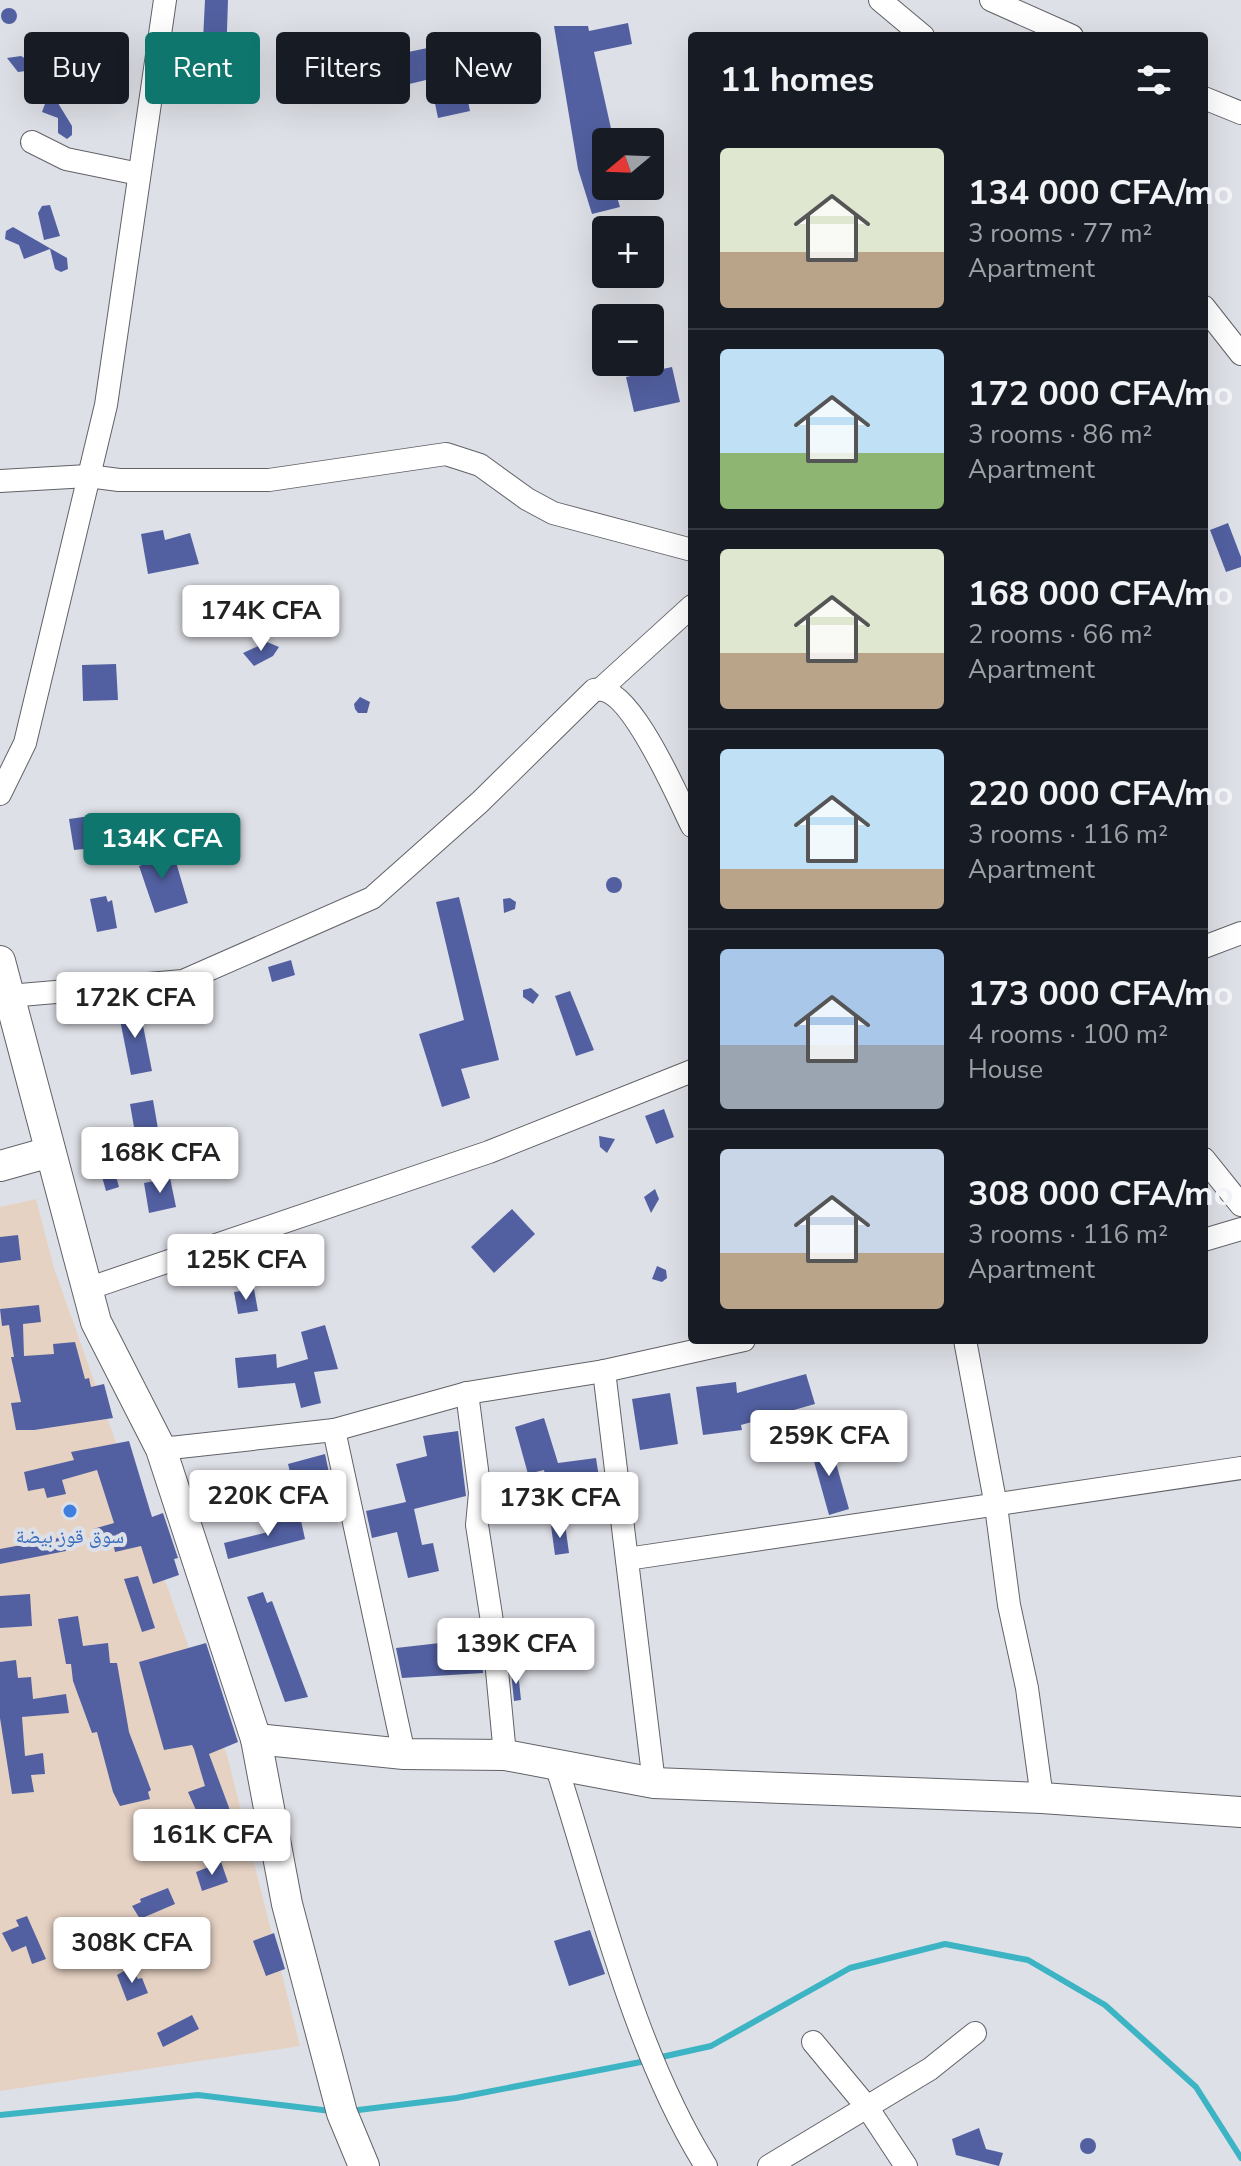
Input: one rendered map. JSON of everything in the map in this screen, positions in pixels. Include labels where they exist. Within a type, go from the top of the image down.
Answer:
[{"type":"main road","points":[[0,961],[96,1322],[161,1449],[256,1739],[287,1904],[342,2113],[364,2166]]},
{"type":"main road","points":[[0,1166],[50,1152]]},
{"type":"main road","points":[[256,1739],[404,1754],[505,1755],[654,1783],[1042,1798],[1241,1812]]},
{"type":"street","points":[[0,794],[25,743],[68,574],[106,405],[165,0]]},
{"type":"street","points":[[880,0],[918,32]]},
{"type":"street","points":[[991,0],[1063,32]]},
{"type":"street","points":[[1208,100],[1241,113]]},
{"type":"street","points":[[32,142],[66,159],[139,174]]},
{"type":"street","points":[[1208,312],[1241,354]]},
{"type":"street","points":[[0,481],[88,476],[119,480],[269,480],[446,454],[480,465],[527,499],[553,513],[688,549]]},
{"type":"street","points":[[9,996],[183,981],[372,898],[480,802],[594,690],[603,687],[688,610]]},
{"type":"street","points":[[603,687],[636,719],[688,818]]},
{"type":"street","points":[[1208,945],[1241,933]]},
{"type":"street","points":[[87,1289],[489,1152],[688,1073]]},
{"type":"street","points":[[1208,1164],[1241,1205]]},
{"type":"street","points":[[1208,1239],[1241,1229]]},
{"type":"street","points":[[161,1449],[334,1430],[467,1393],[604,1371],[726,1344]]},
{"type":"street","points":[[966,1344],[996,1506],[1042,1798]]},
{"type":"street","points":[[604,1371],[654,1783]]},
{"type":"street","points":[[467,1393],[480,1493],[477,1525],[493,1628],[505,1755]]},
{"type":"street","points":[[334,1430],[404,1754]]},
{"type":"street","points":[[627,1559],[1241,1468]]},
{"type":"street","points":[[556,1765],[644,2040],[679,2123],[706,2166]]},
{"type":"street","points":[[769,2166],[930,2069],[975,2033]]},
{"type":"street","points":[[813,2042],[867,2107],[906,2166]]},
{"type":"shaded area","name":"سوق قوز بيضة","points":[[36,1199],[54,1268],[227,1755],[300,2046],[0,2091],[0,1207]]},
{"type":"building","points":[[205,0],[228,0],[227,32],[203,32]]},
{"type":"building","points":[[6,8],[12,8],[17,16],[15,22],[6,24],[1,19],[1,13]]},
{"type":"building","points":[[628,23],[632,44],[594,52],[611,128],[592,128],[592,200],[618,200],[620,207],[592,214],[578,169],[554,26],[588,26],[589,31]]},
{"type":"building","points":[[426,48],[426,80],[410,84],[410,52]]},
{"type":"building","points":[[7,58],[24,58],[24,71],[18,72]]},
{"type":"building","points":[[45,104],[59,104],[72,126],[72,135],[67,139],[58,133],[58,118],[42,112]]},
{"type":"building","points":[[435,104],[469,104],[470,111],[438,118]]},
{"type":"building","points":[[50,205],[60,236],[44,240],[38,213],[42,206]]},
{"type":"building","points":[[13,227],[67,258],[68,269],[61,272],[55,269],[50,249],[24,259],[19,245],[5,239],[6,231]]},
{"type":"building","points":[[672,367],[680,402],[634,412],[626,377],[664,376],[664,369]]},
{"type":"building","points":[[1228,523],[1241,557],[1241,567],[1226,572],[1210,530]]},
{"type":"building","points":[[163,530],[165,540],[190,533],[199,564],[148,574],[141,534]]},
{"type":"building","points":[[267,642],[279,647],[273,656],[254,666],[243,653]]},
{"type":"building","points":[[116,664],[118,700],[83,701],[82,665]]},
{"type":"building","points":[[360,697],[370,702],[367,713],[358,713],[355,709],[354,704]]},
{"type":"building","points":[[90,816],[94,848],[74,850],[69,819]]},
{"type":"building","points":[[142,837],[164,862],[173,852],[188,903],[155,913],[139,866],[145,864]]},
{"type":"building","points":[[614,877],[620,879],[620,891],[614,893],[608,891],[606,885],[608,879]]},
{"type":"building","points":[[106,896],[108,902],[112,900],[117,928],[97,932],[90,899]]},
{"type":"building","points":[[459,897],[499,1060],[461,1069],[470,1098],[442,1107],[419,1034],[464,1020],[436,902]]},
{"type":"building","points":[[510,898],[516,902],[515,909],[504,913],[503,899]]},
{"type":"building","points":[[291,960],[295,975],[272,982],[268,967]]},
{"type":"building","points":[[531,988],[539,995],[533,1004],[523,997],[523,990]]},
{"type":"building","points":[[570,991],[594,1050],[576,1056],[555,996]]},
{"type":"building","points":[[139,1005],[152,1071],[131,1075],[118,1010]]},
{"type":"building","points":[[153,1100],[162,1152],[139,1156],[130,1104]]},
{"type":"building","points":[[664,1109],[674,1137],[656,1144],[645,1116]]},
{"type":"building","points":[[599,1136],[615,1139],[607,1153],[600,1147]]},
{"type":"building","points":[[112,1162],[119,1187],[106,1191],[99,1166]]},
{"type":"building","points":[[170,1178],[176,1207],[149,1213],[144,1183]]},
{"type":"building","points":[[655,1189],[659,1199],[651,1213],[644,1197]]},
{"type":"building","points":[[512,1209],[535,1234],[494,1273],[471,1247]]},
{"type":"building","points":[[18,1235],[21,1260],[0,1263],[0,1237]]},
{"type":"building","points":[[657,1266],[666,1270],[667,1278],[662,1282],[652,1279]]},
{"type":"building","points":[[254,1289],[258,1311],[238,1314],[234,1292]]},
{"type":"building","points":[[39,1305],[41,1322],[23,1324],[24,1356],[54,1354],[53,1344],[75,1342],[85,1379],[89,1378],[91,1387],[104,1384],[113,1418],[16,1430],[11,1403],[21,1402],[11,1357],[14,1357],[9,1325],[2,1326],[0,1309]]},
{"type":"building","points":[[325,1325],[338,1369],[314,1372],[321,1403],[301,1408],[295,1383],[238,1388],[235,1358],[276,1354],[277,1368],[308,1359],[301,1332]]},
{"type":"building","points":[[806,1374],[815,1404],[741,1425],[742,1430],[703,1435],[696,1387],[736,1382],[737,1393]]},
{"type":"building","points":[[670,1393],[678,1444],[640,1450],[632,1399]]},
{"type":"building","points":[[544,1418],[558,1463],[596,1458],[600,1484],[548,1491],[544,1470],[528,1474],[515,1427]]},
{"type":"building","points":[[458,1431],[466,1496],[414,1509],[422,1545],[433,1543],[439,1571],[408,1578],[397,1532],[372,1538],[366,1511],[406,1502],[396,1464],[427,1456],[423,1436]]},
{"type":"building","points":[[129,1441],[152,1517],[163,1513],[178,1558],[174,1559],[179,1575],[153,1584],[141,1546],[115,1552],[113,1543],[98,1545],[93,1529],[114,1523],[97,1470],[62,1480],[66,1494],[47,1498],[44,1488],[28,1491],[24,1472],[74,1460],[71,1452]]},
{"type":"building","points":[[830,1442],[849,1509],[829,1515],[810,1447]]},
{"type":"building","points":[[325,1454],[336,1506],[301,1515],[288,1464]]},
{"type":"building","points":[[300,1516],[305,1539],[228,1559],[224,1543],[268,1532],[266,1524]]},
{"type":"building","points":[[565,1524],[569,1553],[555,1555],[551,1526]]},
{"type":"building","points":[[64,1537],[66,1551],[0,1564],[0,1549]]},
{"type":"building","points":[[138,1576],[155,1628],[142,1632],[124,1579]]},
{"type":"building","points":[[263,1592],[267,1603],[272,1601],[308,1697],[285,1702],[247,1597]]},
{"type":"building","points":[[30,1594],[32,1626],[0,1628],[0,1596]]},
{"type":"building","points":[[78,1616],[83,1646],[108,1643],[110,1663],[117,1663],[129,1732],[151,1790],[148,1792],[150,1799],[120,1806],[113,1792],[97,1732],[92,1733],[73,1681],[71,1664],[66,1664],[58,1619]]},
{"type":"building","points":[[480,1639],[483,1673],[402,1678],[396,1648]]},
{"type":"building","points":[[206,1643],[238,1742],[209,1754],[231,1813],[221,1817],[224,1825],[206,1833],[188,1792],[205,1786],[194,1749],[192,1745],[164,1750],[139,1662]]},
{"type":"building","points":[[16,1660],[18,1678],[31,1677],[33,1699],[66,1694],[69,1713],[22,1717],[25,1756],[43,1753],[45,1774],[31,1775],[34,1792],[12,1794],[0,1718],[0,1662]]},
{"type":"building","points":[[518,1671],[521,1700],[514,1701],[511,1672]]},
{"type":"building","points":[[221,1862],[228,1882],[202,1891],[196,1872]]},
{"type":"building","points":[[168,1888],[175,1904],[140,1919],[132,1906],[141,1902],[140,1899]]},
{"type":"building","points":[[27,1916],[46,1959],[32,1964],[26,1946],[12,1952],[2,1933],[19,1926],[16,1920]]},
{"type":"building","points":[[118,1918],[124,1932],[108,1939],[116,1957],[102,1963],[88,1932]]},
{"type":"building","points":[[590,1930],[605,1974],[569,1986],[554,1941]]},
{"type":"building","points":[[274,1933],[285,1969],[266,1976],[253,1941]]},
{"type":"building","points":[[131,1967],[138,1979],[142,1978],[148,1993],[127,2001],[117,1975]]},
{"type":"building","points":[[192,2015],[199,2029],[163,2047],[157,2033]]},
{"type":"building","points":[[979,2128],[986,2149],[1003,2153],[999,2166],[956,2155],[952,2139]]},
{"type":"building","points":[[1088,2138],[1094,2140],[1094,2152],[1088,2154],[1082,2152],[1080,2146],[1082,2140]]},
{"type":"waterway","points":[[657,2058],[711,2046],[850,1968],[945,1944],[1028,1960],[1105,2005],[1196,2087],[1241,2158]]},
{"type":"waterway","points":[[350,2111],[456,2098],[646,2061]]},
{"type":"waterway","points":[[0,2115],[198,2095],[331,2111]]},
{"type":"place","name":"سوق قوز بيضة","points":[[70,1511]]}]
